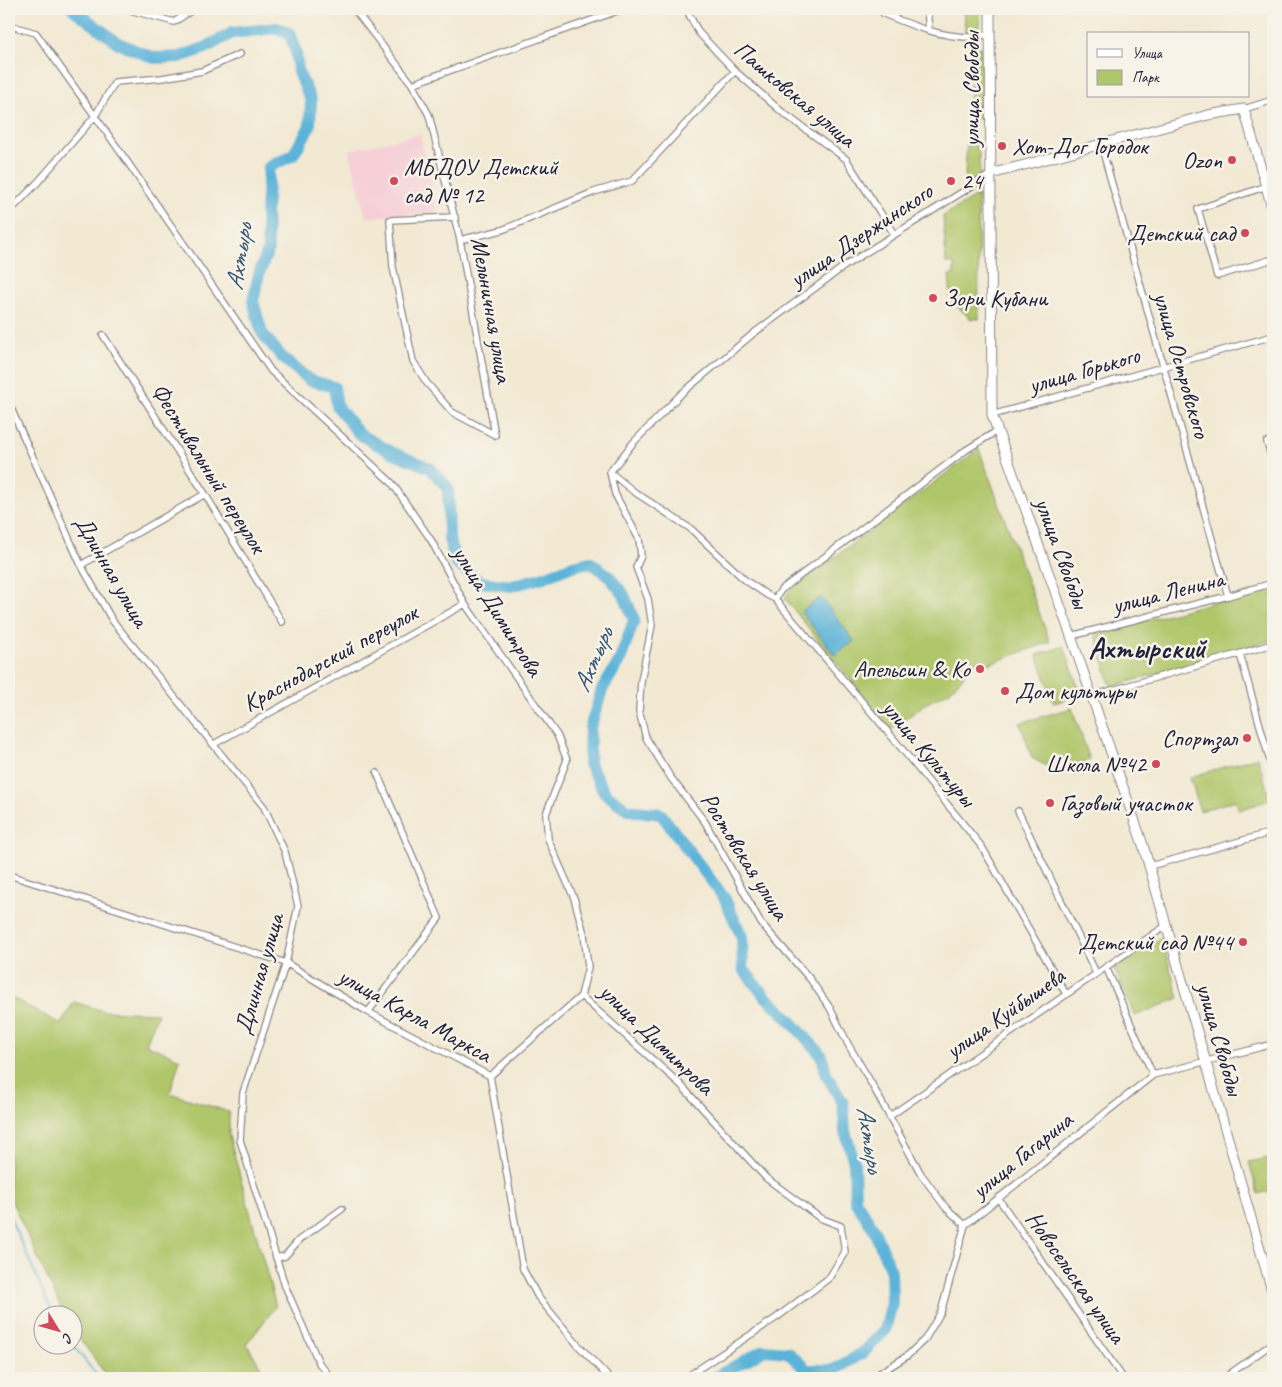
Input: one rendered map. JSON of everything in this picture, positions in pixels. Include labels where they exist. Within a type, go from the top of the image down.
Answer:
[{"type":"street","points":[[126,9],[174,22],[194,9]]},
{"type":"street","name":"Мельничная улица","points":[[354,9],[412,84],[429,115],[456,217],[495,435],[452,412],[426,382],[413,361],[393,267],[390,220],[456,217]]},
{"type":"street","points":[[412,84],[623,9]]},
{"type":"street","name":"Пашковская улица","points":[[686,9],[700,33],[735,71],[782,112],[846,159],[894,234]]},
{"type":"street","points":[[879,9],[884,14],[939,34],[968,37],[990,35]]},
{"type":"street","points":[[927,9],[929,31]]},
{"type":"street","name":"улица Свободы","points":[[990,9],[992,415],[1150,866],[1273,1294]]},
{"type":"street","name":"улица Димитрова","points":[[9,25],[36,33],[271,371],[392,482],[431,540],[465,604],[557,735],[567,760],[546,814],[548,840],[574,898],[584,934],[588,966],[581,996],[680,1084],[766,1178],[820,1218],[840,1226],[845,1252],[829,1278],[776,1318],[686,1378]]},
{"type":"street","points":[[9,212],[38,182],[95,116],[115,82],[202,72],[240,54]]},
{"type":"street","points":[[460,240],[502,230],[594,192],[632,181],[735,71]]},
{"type":"street","name":"улица Дзержинского","points":[[610,472],[633,442],[681,394],[762,327],[846,265],[992,174],[1208,115],[1244,109],[1273,100]]},
{"type":"street","points":[[1244,109],[1270,184],[1273,211]]},
{"type":"street","name":"улица Островского","points":[[1101,145],[1228,596]]},
{"type":"street","points":[[1270,184],[1198,209],[1217,276],[1273,258]]},
{"type":"street","name":"Фестивальный переулок","points":[[103,335],[205,494],[282,622]]},
{"type":"street","name":"улица Горького","points":[[992,415],[1273,336]]},
{"type":"street","name":"Длинная улица","points":[[9,404],[81,565],[112,620],[264,807],[285,852],[298,906],[286,963],[243,1093],[240,1140],[285,1286],[320,1363],[331,1378]]},
{"type":"street","points":[[775,599],[781,590],[796,578],[966,450],[997,431]]},
{"type":"street","points":[[1273,440],[1267,442],[1273,463]]},
{"type":"street","name":"улица Культуры","points":[[610,472],[633,491],[691,529],[745,580],[775,599],[893,738],[982,847],[1066,994]]},
{"type":"street","name":"Ростовская улица","points":[[610,472],[615,494],[639,539],[641,556],[636,567],[648,598],[652,625],[641,681],[640,711],[646,738],[671,778],[705,822],[762,923],[810,979],[830,1008],[849,1046],[921,1174],[946,1208],[965,1225]]},
{"type":"street","points":[[81,565],[205,494]]},
{"type":"street","name":"улица Ленина","points":[[1071,636],[1273,583]]},
{"type":"street","name":"Краснодарский переулок","points":[[214,744],[465,604]]},
{"type":"street","points":[[1092,696],[1273,644]]},
{"type":"street","points":[[1240,654],[1273,772]]},
{"type":"street","points":[[368,1012],[439,918],[377,773]]},
{"type":"street","points":[[1018,810],[1096,973]]},
{"type":"street","points":[[1150,866],[1273,832]]},
{"type":"street","name":"улица Карла Маркса","points":[[9,875],[286,963],[368,1012],[490,1076],[523,1269],[538,1296],[609,1378]]},
{"type":"street","name":"улица Куйбышева","points":[[890,1116],[1167,926]]},
{"type":"street","points":[[1106,967],[1153,1075]]},
{"type":"street","points":[[490,1076],[581,996]]},
{"type":"street","name":"улица Гагарина","points":[[872,1378],[884,1376],[925,1339],[941,1312],[965,1225],[1153,1075],[1273,1044]]},
{"type":"street","name":"Новосельская улица","points":[[998,1198],[1123,1378]]},
{"type":"street","points":[[276,1258],[285,1256],[299,1240],[342,1210]]},
{"type":"street","points":[[1224,1378],[1273,1344]]},
{"type":"shaded area","name":"МБДОУ Детский сад № 12","points":[[420,134],[438,212],[366,218],[349,150]]},
{"type":"green space","points":[[964,9],[981,9],[980,25],[974,31],[965,31]]},
{"type":"green space","points":[[981,47],[982,112],[974,123],[972,135],[979,153],[980,177],[968,183],[965,175],[972,57],[975,49]]},
{"type":"green space","points":[[978,195],[979,319],[971,319],[951,301],[949,275],[954,275],[954,264],[946,263],[943,216]]},
{"type":"green space","points":[[979,449],[1050,642],[985,665],[979,659],[950,691],[925,704],[891,730],[785,599],[789,591]]},
{"type":"green space","points":[[1273,586],[1273,640],[1111,687],[1095,634]]},
{"type":"green space","points":[[1064,646],[1081,695],[1054,703],[1037,655]]},
{"type":"green space","points":[[1072,708],[1090,760],[1056,771],[1032,758],[1020,723]]},
{"type":"green space","points":[[1258,757],[1270,800],[1239,810],[1236,800],[1200,811],[1190,777]]},
{"type":"green space","points":[[1161,938],[1179,998],[1135,1016],[1114,968]]},
{"type":"green space","points":[[9,998],[61,1024],[74,1002],[104,1011],[158,1013],[146,1044],[180,1059],[170,1093],[229,1112],[229,1136],[276,1306],[247,1344],[267,1378],[108,1378],[82,1342],[82,1304],[59,1304],[9,1199]]},
{"type":"green space","points":[[1273,1157],[1273,1190],[1258,1194],[1249,1162]]},
{"type":"water","points":[[821,597],[854,641],[835,655],[801,612]]},
{"type":"waterway","name":"Ахтырь","points":[[73,9],[118,43],[154,58],[179,57],[205,48],[232,33],[277,28],[289,33],[296,52],[298,72],[311,100],[310,126],[293,155],[269,167],[266,213],[268,250],[259,274],[253,301],[262,333],[282,357],[309,380],[334,387],[337,406],[359,434],[391,452],[430,468],[448,488],[449,539],[456,563],[480,582],[511,586],[590,562],[608,575],[624,595],[634,620],[620,660],[602,690],[590,728],[589,764],[605,793],[628,810],[661,814],[725,899],[742,937],[743,969],[764,995],[787,1017],[822,1056],[826,1074],[843,1103],[845,1131],[854,1163],[855,1200],[873,1228],[891,1271],[892,1303],[885,1330],[864,1352],[834,1370],[807,1370],[787,1352],[764,1350],[714,1378]]},
{"type":"waterway","points":[[9,1215],[49,1304]]},
{"type":"waterway","points":[[80,1354],[99,1378]]},
{"type":"place","name":"Хот-Дог Городок","points":[[1002,146]]},
{"type":"place","name":"Ozon","points":[[1232,160]]},
{"type":"place","name":"МБДОУ Детский сад № 12","points":[[394,181]]},
{"type":"place","name":"24","points":[[951,181]]},
{"type":"place","name":"Детский сад","points":[[1245,233]]},
{"type":"place","name":"Зори Кубани","points":[[933,298]]},
{"type":"place","name":"Апельсин & Ко","points":[[980,669]]},
{"type":"place","name":"Дом культуры","points":[[1005,691]]},
{"type":"place","name":"Спортзал","points":[[1247,738]]},
{"type":"place","name":"Школа №42","points":[[1156,764]]},
{"type":"place","name":"Газовый участок","points":[[1050,803]]},
{"type":"place","name":"Детский сад №44","points":[[1243,942]]},
{"type":"district","name":"Ахтырский","points":[[1147,648]]}]
